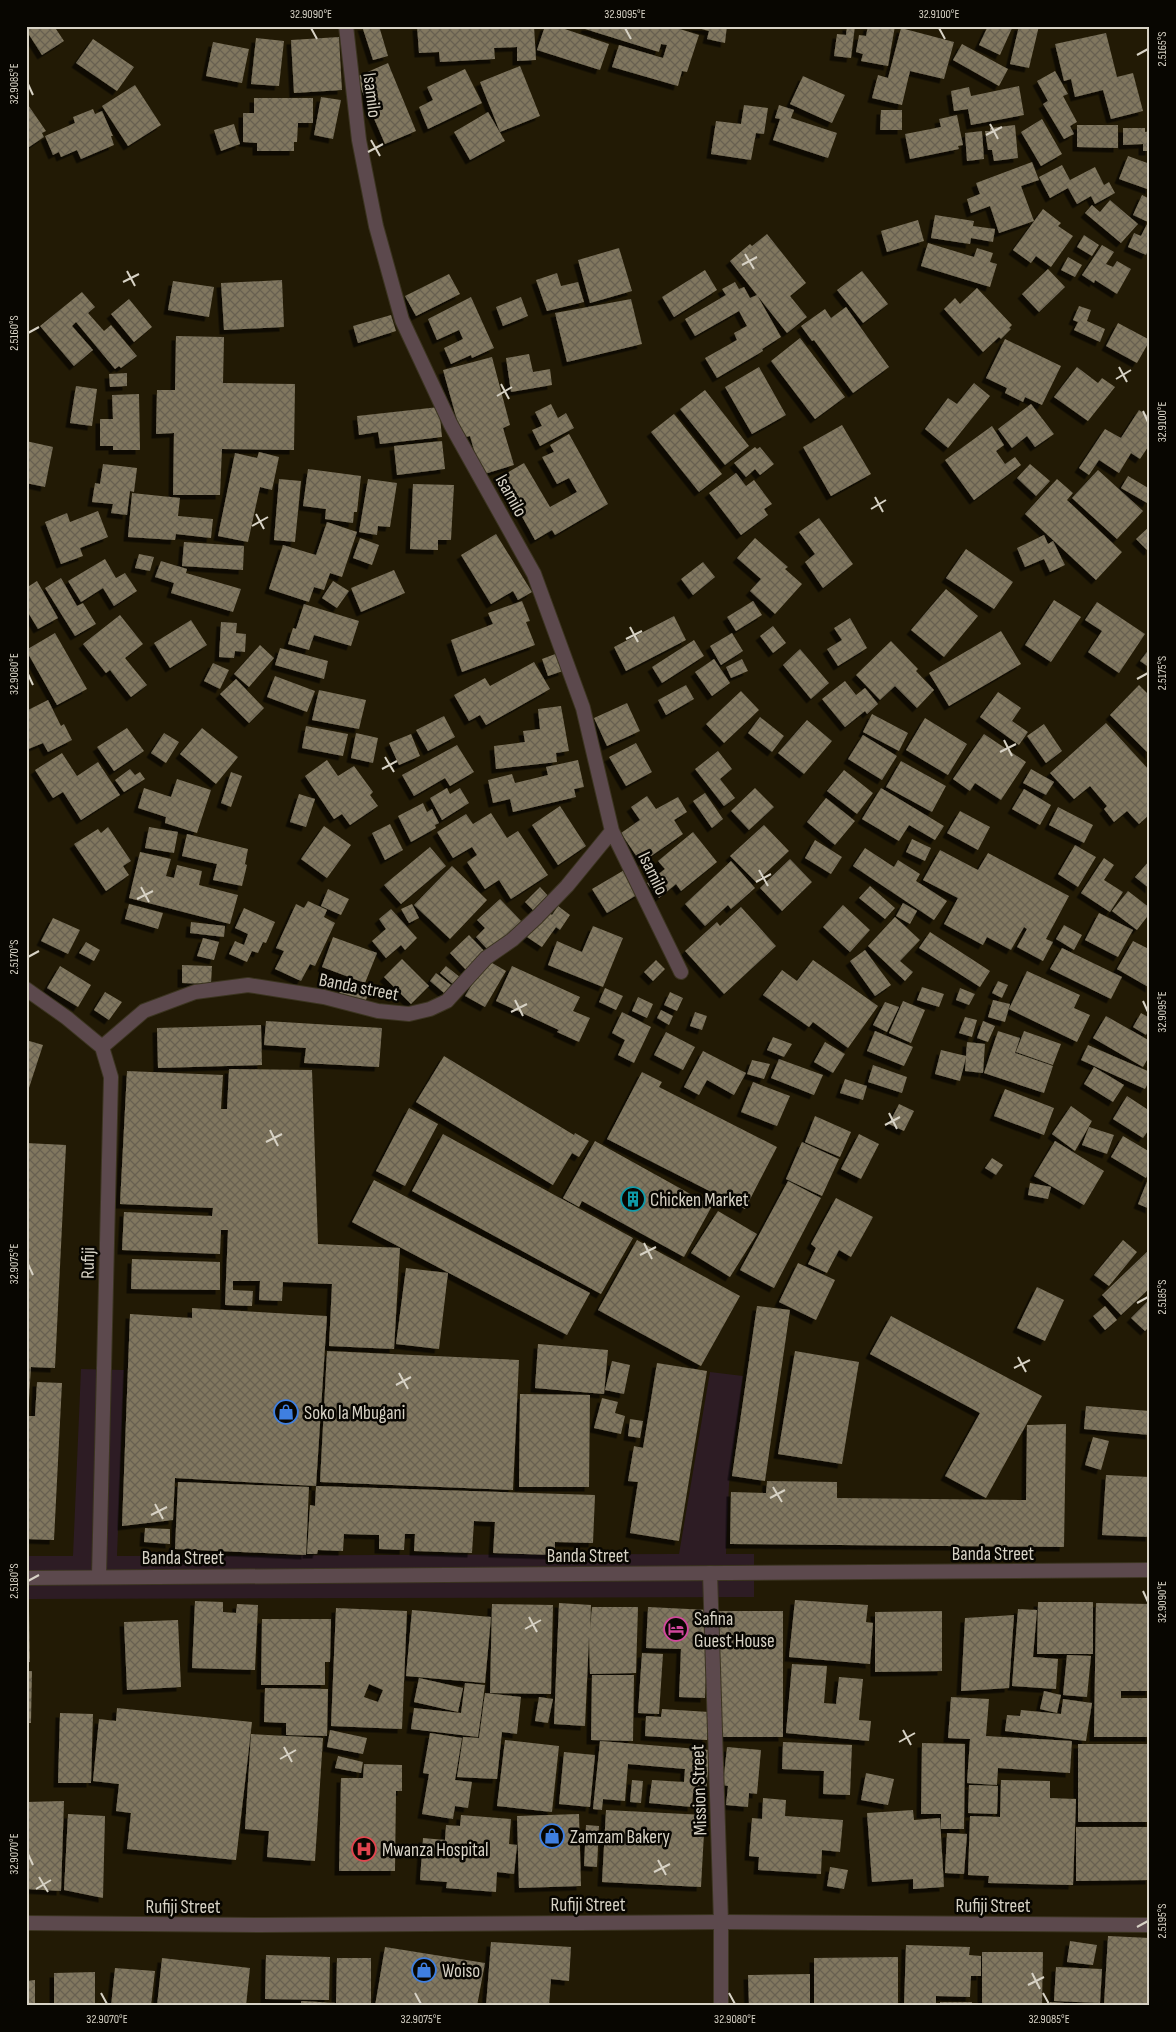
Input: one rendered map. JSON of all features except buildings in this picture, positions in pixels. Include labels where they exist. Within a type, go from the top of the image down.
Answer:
[{"type":"street","name":"Isamilo","points":[[346,26],[359,140],[376,226],[402,320],[451,425],[534,574],[582,708],[612,831],[681,972]]},
{"type":"street","name":"Banda street","points":[[102,1047],[144,1011],[195,992],[248,985],[324,998],[385,1012],[408,1014],[430,1009],[447,1001],[486,958],[512,940],[536,917],[567,886],[612,831]]},
{"type":"street","points":[[26,989],[68,1018],[102,1047]]},
{"type":"street","name":"Rufiji","points":[[99,1576],[111,1077],[102,1047]]},
{"type":"street","name":"Banda Street","points":[[26,1578],[1150,1570]]},
{"type":"street","name":"Mission Street","points":[[710,1573],[722,2006]]},
{"type":"street","name":"Rufiji Street","points":[[26,1923],[272,1925],[721,1922],[1150,1925]]},
{"type":"shaded area","points":[[81,1369],[124,1370],[117,1556],[679,1554],[710,1372],[743,1376],[729,1484],[726,1554],[754,1554],[754,1597],[26,1599],[26,1556],[73,1556]]},
{"type":"place","name":"Chicken Market","points":[[633,1199]]},
{"type":"place","name":"Soko la Mbugani","points":[[286,1412]]},
{"type":"place","name":"Safina Guest House","points":[[676,1629]]},
{"type":"place","name":"Zamzam Bakery","points":[[552,1836]]},
{"type":"place","name":"Mwanza Hospital","points":[[364,1849]]},
{"type":"place","name":"Woiso","points":[[424,1970]]}]
